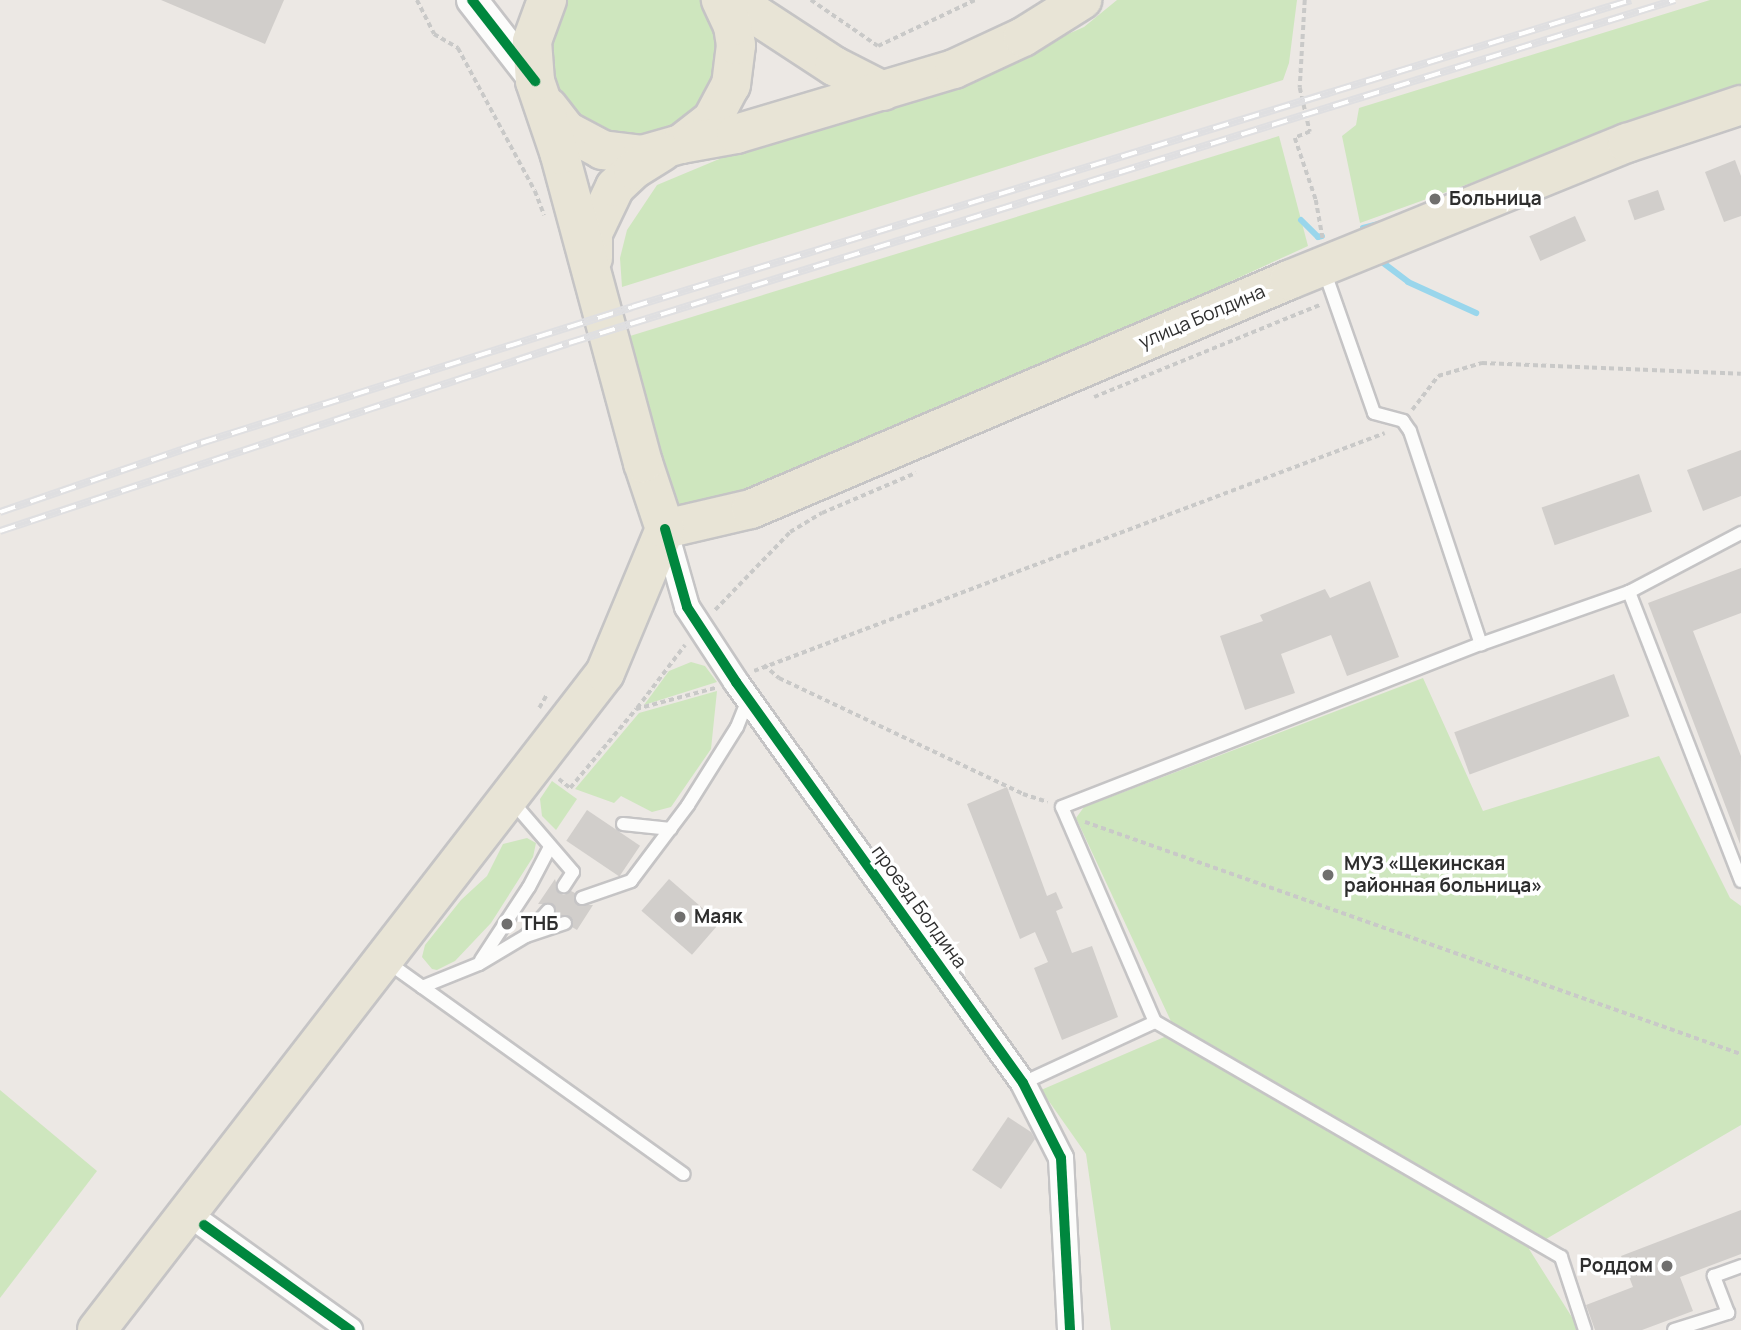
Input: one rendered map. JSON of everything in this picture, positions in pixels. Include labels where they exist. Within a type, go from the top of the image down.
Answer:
[{"type":"main road","points":[[97,1330],[605,673],[665,529],[643,463],[539,90],[532,41],[547,0]]},
{"type":"main road","points":[[592,274],[593,233],[601,211],[615,187],[633,170],[712,120],[732,85],[736,45],[733,26],[721,0]]},
{"type":"main road","points":[[733,0],[834,66],[883,91]]},
{"type":"main road","points":[[539,90],[567,131],[602,150],[622,155],[671,148],[736,134],[954,69],[1023,37],[1083,0]]},
{"type":"main road","name":"улица Болдина","points":[[665,529],[751,509],[1330,276],[1627,144],[1741,105]]},
{"type":"street","points":[[472,0],[539,90]]},
{"type":"street","name":"проезд Болдина","points":[[665,529],[688,607],[742,691],[1023,1083],[1060,1158],[1070,1330]]},
{"type":"street","points":[[204,1225],[351,1330]]},
{"type":"lane","points":[[1330,276],[1374,413],[1403,421],[1410,431],[1481,644]]},
{"type":"lane","points":[[1585,1330],[1561,1257],[1155,1021],[1062,807],[1481,644],[1629,592],[1741,533]]},
{"type":"lane","points":[[1629,592],[1741,881]]},
{"type":"lane","points":[[582,898],[631,881],[671,829],[737,727],[742,691]]},
{"type":"lane","points":[[508,797],[573,872],[564,886]]},
{"type":"lane","points":[[623,824],[671,829]]},
{"type":"lane","points":[[479,964],[529,887],[550,847]]},
{"type":"lane","points":[[526,936],[548,911]]},
{"type":"lane","points":[[422,987],[479,964],[526,936],[565,923]]},
{"type":"lane","points":[[382,959],[684,1174]]},
{"type":"lane","points":[[1023,1083],[1155,1021]]},
{"type":"lane","points":[[1674,1330],[1728,1313],[1714,1276],[1741,1266]]},
{"type":"path","points":[[417,0],[435,34],[458,48],[535,191],[548,227]]},
{"type":"path","points":[[811,0],[878,46],[975,0]]},
{"type":"path","points":[[1093,397],[1330,276],[1316,200],[1295,138],[1310,132],[1300,88],[1305,0]]},
{"type":"path","points":[[636,709],[742,691],[764,665],[1380,436],[1403,421],[1438,376],[1482,363],[1741,374]]},
{"type":"path","points":[[570,788],[700,626],[790,532],[822,513],[920,471]]},
{"type":"path","points":[[764,665],[779,678],[799,688],[1023,794],[1062,807],[1076,818],[1741,1054]]},
{"type":"green space","points":[[561,0],[707,0],[721,29],[713,97],[659,140],[590,132],[547,77],[555,9]]},
{"type":"green space","points":[[1117,0],[1297,0],[1289,63],[1283,80],[622,287],[620,258],[627,230],[657,185],[736,152],[928,95],[1084,27]]},
{"type":"green space","points":[[1710,0],[1741,0],[1741,86],[1360,223],[1342,136],[1356,125],[1359,108]]},
{"type":"green space","points":[[1279,136],[1308,246],[748,502],[670,520],[630,336]]},
{"type":"green space","points":[[691,662],[705,666],[717,682],[644,705],[669,671]]},
{"type":"green space","points":[[1423,678],[1483,811],[1659,756],[1730,898],[1741,906],[1741,1125],[1529,1249],[1580,1330],[1111,1330],[1086,1154],[1041,1090],[1176,1032],[1076,818],[1084,807]]},
{"type":"green space","points":[[717,691],[711,749],[671,807],[652,812],[621,796],[614,803],[575,789],[639,713]]},
{"type":"green space","points":[[552,781],[577,799],[556,830],[542,816],[540,799]]},
{"type":"green space","points":[[527,838],[536,843],[533,857],[491,923],[455,961],[437,970],[432,969],[422,957],[425,945],[461,900],[487,876],[503,844]]},
{"type":"green space","points":[[0,1090],[97,1171],[0,1298]]},
{"type":"building","points":[[161,0],[284,0],[265,44]]},
{"type":"building","points":[[1735,160],[1741,176],[1741,216],[1724,222],[1705,172]]},
{"type":"building","points":[[1658,190],[1665,210],[1635,220],[1628,200]]},
{"type":"building","points":[[1575,216],[1586,241],[1540,261],[1529,236]]},
{"type":"building","points":[[1741,450],[1741,496],[1703,511],[1687,470]]},
{"type":"building","points":[[1639,474],[1652,512],[1555,545],[1542,508]]},
{"type":"building","points":[[1741,568],[1741,613],[1693,631],[1741,756],[1740,844],[1648,603]]},
{"type":"building","points":[[1370,581],[1399,657],[1347,676],[1331,635],[1281,654],[1295,693],[1245,710],[1220,636],[1263,621],[1260,615],[1325,589],[1330,598]]},
{"type":"building","points":[[1614,674],[1629,716],[1470,774],[1454,732]]},
{"type":"building","points":[[1007,787],[1047,896],[1056,892],[1063,908],[1056,911],[1072,953],[1092,946],[1118,1017],[1062,1040],[1034,968],[1048,962],[1035,932],[1020,939],[967,804]]},
{"type":"building","points":[[587,810],[640,846],[619,876],[566,841]]},
{"type":"building","points":[[555,879],[559,893],[564,895],[571,891],[575,893],[577,905],[593,905],[577,930],[572,927],[570,916],[555,916],[553,904],[538,904]]},
{"type":"building","name":"Маяк","points":[[669,879],[720,923],[692,955],[641,911]]},
{"type":"building","points":[[1008,1117],[1031,1132],[1035,1139],[1001,1189],[972,1170]]},
{"type":"building","name":"Роддом","points":[[1741,1210],[1741,1254],[1680,1277],[1693,1311],[1642,1330],[1595,1330],[1586,1305],[1633,1287],[1621,1256]]},
{"type":"waterway","points":[[1301,220],[1318,237],[1322,236]]},
{"type":"waterway","points":[[1363,228],[1378,224]]},
{"type":"waterway","points":[[1378,259],[1408,282],[1476,313]]},
{"type":"railway","points":[[0,512],[201,443],[632,307],[1631,0]]},
{"type":"railway","points":[[0,531],[569,343],[1675,0]]},
{"type":"cycle path","points":[[472,0],[535,81]]},
{"type":"cycle path","points":[[665,529],[687,607],[736,682],[1023,1083],[1061,1158],[1070,1330]]},
{"type":"cycle path","points":[[204,1225],[350,1330]]},
{"type":"place","name":"Больница","points":[[1435,199]]},
{"type":"place","name":"МУЗ «Щекинская районная больница»","points":[[1328,875]]},
{"type":"place","name":"Маяк","points":[[680,917]]},
{"type":"place","name":"ТНБ","points":[[507,924]]},
{"type":"place","name":"Роддом","points":[[1667,1266]]}]
